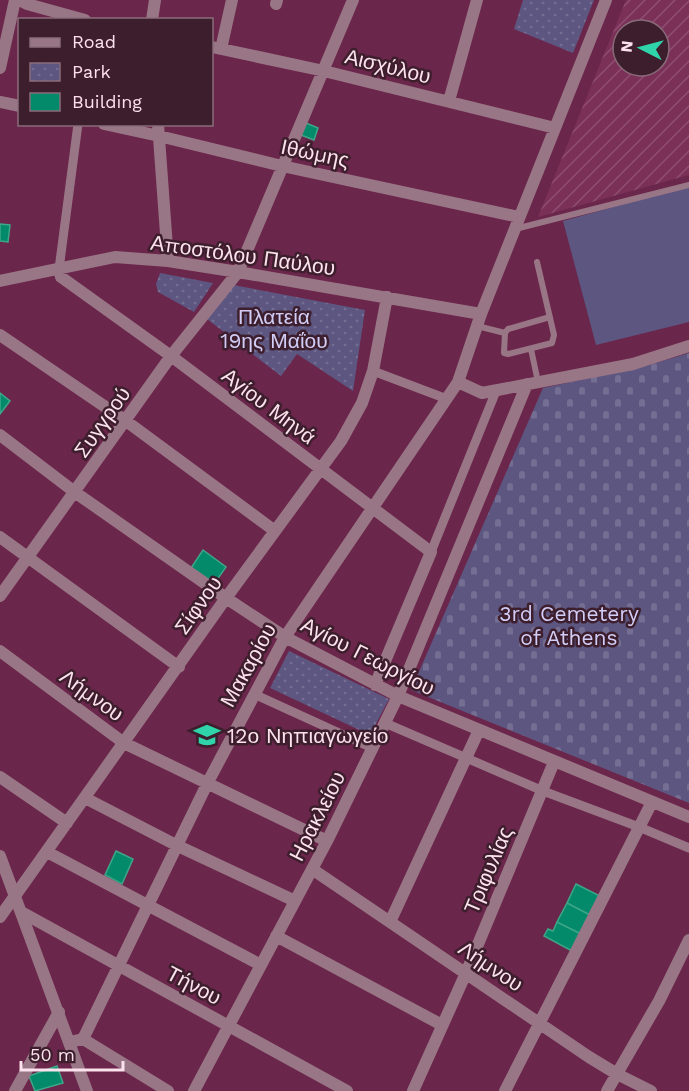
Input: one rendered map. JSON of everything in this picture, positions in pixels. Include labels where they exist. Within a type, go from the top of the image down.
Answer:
[{"type":"street","points":[[0,68],[15,0]]},
{"type":"street","points":[[20,0],[78,18]]},
{"type":"street","points":[[152,18],[155,0]]},
{"type":"street","points":[[216,48],[232,0]]},
{"type":"street","name":"Συγγρού","points":[[0,596],[76,493],[171,356],[238,272],[353,0]]},
{"type":"street","points":[[449,101],[477,0]]},
{"type":"street","name":"Μακαρίου","points":[[83,1039],[208,782],[285,637],[458,382],[479,320],[606,0]]},
{"type":"street","name":"Αισχύλου","points":[[216,48],[324,70],[555,128]]},
{"type":"street","points":[[0,102],[18,106]]},
{"type":"street","points":[[59,269],[78,126]]},
{"type":"street","name":"Ιθώμης","points":[[122,126],[159,130],[282,166],[517,223]]},
{"type":"street","points":[[159,130],[168,261]]},
{"type":"street","name":"Αποστόλου Παύλου","points":[[0,281],[116,257],[168,261],[387,297],[479,320]]},
{"type":"street","name":"Αγίου Μηνά","points":[[59,269],[61,277],[171,356],[431,552]]},
{"type":"street","name":"Σίφνου","points":[[0,917],[226,598],[341,441],[357,412],[373,371],[387,297]]},
{"type":"street","points":[[0,335],[126,421],[275,531]]},
{"type":"street","points":[[458,382],[482,393],[496,391],[633,364],[689,346]]},
{"type":"street","points":[[373,371],[447,399]]},
{"type":"street","name":"Ηρακλείου","points":[[194,1091],[327,841],[398,696],[533,383]]},
{"type":"street","points":[[375,685],[496,391]]},
{"type":"street","name":"Αγίου Γεωργίου","points":[[0,435],[76,493],[285,637],[398,696],[689,818]]},
{"type":"street","points":[[0,537],[179,667]]},
{"type":"street","name":"Λήμνου","points":[[0,651],[124,743],[327,841]]},
{"type":"street","points":[[254,694],[372,748]]},
{"type":"street","points":[[385,723],[543,791],[689,848]]},
{"type":"street","points":[[390,922],[479,730]]},
{"type":"street","name":"Τριφυλίας","points":[[413,1091],[466,973],[554,762]]},
{"type":"street","points":[[0,777],[67,823]]},
{"type":"street","points":[[85,798],[178,846],[295,901]]},
{"type":"street","points":[[505,1091],[652,802]]},
{"type":"street","points":[[47,852],[261,965]]},
{"type":"street","points":[[0,856],[87,1091]]},
{"type":"street","name":"Λήμνου","points":[[312,869],[617,1074],[651,1091]]},
{"type":"street","name":"Τήνου","points":[[22,913],[348,1091]]},
{"type":"street","points":[[276,936],[442,1025]]},
{"type":"street","points":[[607,1091],[659,1001],[689,940]]},
{"type":"street","points":[[15,1091],[59,1012]]},
{"type":"street","points":[[70,1042],[83,1039],[168,1091]]},
{"type":"lane","points":[[517,223],[689,186]]},
{"type":"lane","points":[[537,262],[550,317],[554,335],[552,343],[504,353],[505,333],[512,327],[550,317]]},
{"type":"lane","points":[[479,320],[505,333]]},
{"type":"lane","points":[[531,349],[533,383]]},
{"type":"shaded area","points":[[626,0],[689,0],[689,175],[538,217],[611,37],[611,78],[671,78],[671,18],[619,18]]},
{"type":"green space","points":[[523,0],[594,0],[573,53],[514,29]]},
{"type":"green space","points":[[689,186],[689,322],[596,345],[563,221]]},
{"type":"green space","points":[[160,273],[213,283],[194,312],[158,292],[156,284]]},
{"type":"green space","name":"Πλατεία 19ης Μαΐου","points":[[233,285],[365,310],[353,391],[297,354],[281,376],[207,319]]},
{"type":"green space","name":"3rd Cemetery of Athens","points":[[689,353],[689,803],[411,690],[543,388],[646,366]]},
{"type":"green space","points":[[289,651],[389,699],[370,735],[270,688]]},
{"type":"building","points":[[306,123],[318,128],[314,140],[301,135]]},
{"type":"building","points":[[0,224],[10,225],[8,242],[0,241]]},
{"type":"building","points":[[0,393],[10,401],[0,414]]},
{"type":"building","points":[[203,550],[226,567],[214,584],[191,568]]},
{"type":"building","points":[[116,851],[133,859],[122,884],[105,875]]},
{"type":"building","points":[[576,884],[600,896],[590,915],[567,903]]},
{"type":"building","points":[[567,903],[590,915],[581,934],[557,922]]},
{"type":"building","points":[[557,922],[581,934],[572,951],[544,936],[548,929],[553,931]]},
{"type":"building","points":[[57,1066],[63,1083],[35,1091],[29,1076]]},
{"type":"place","name":"12ο Νηπιαγωγείο","points":[[207,735]]}]
